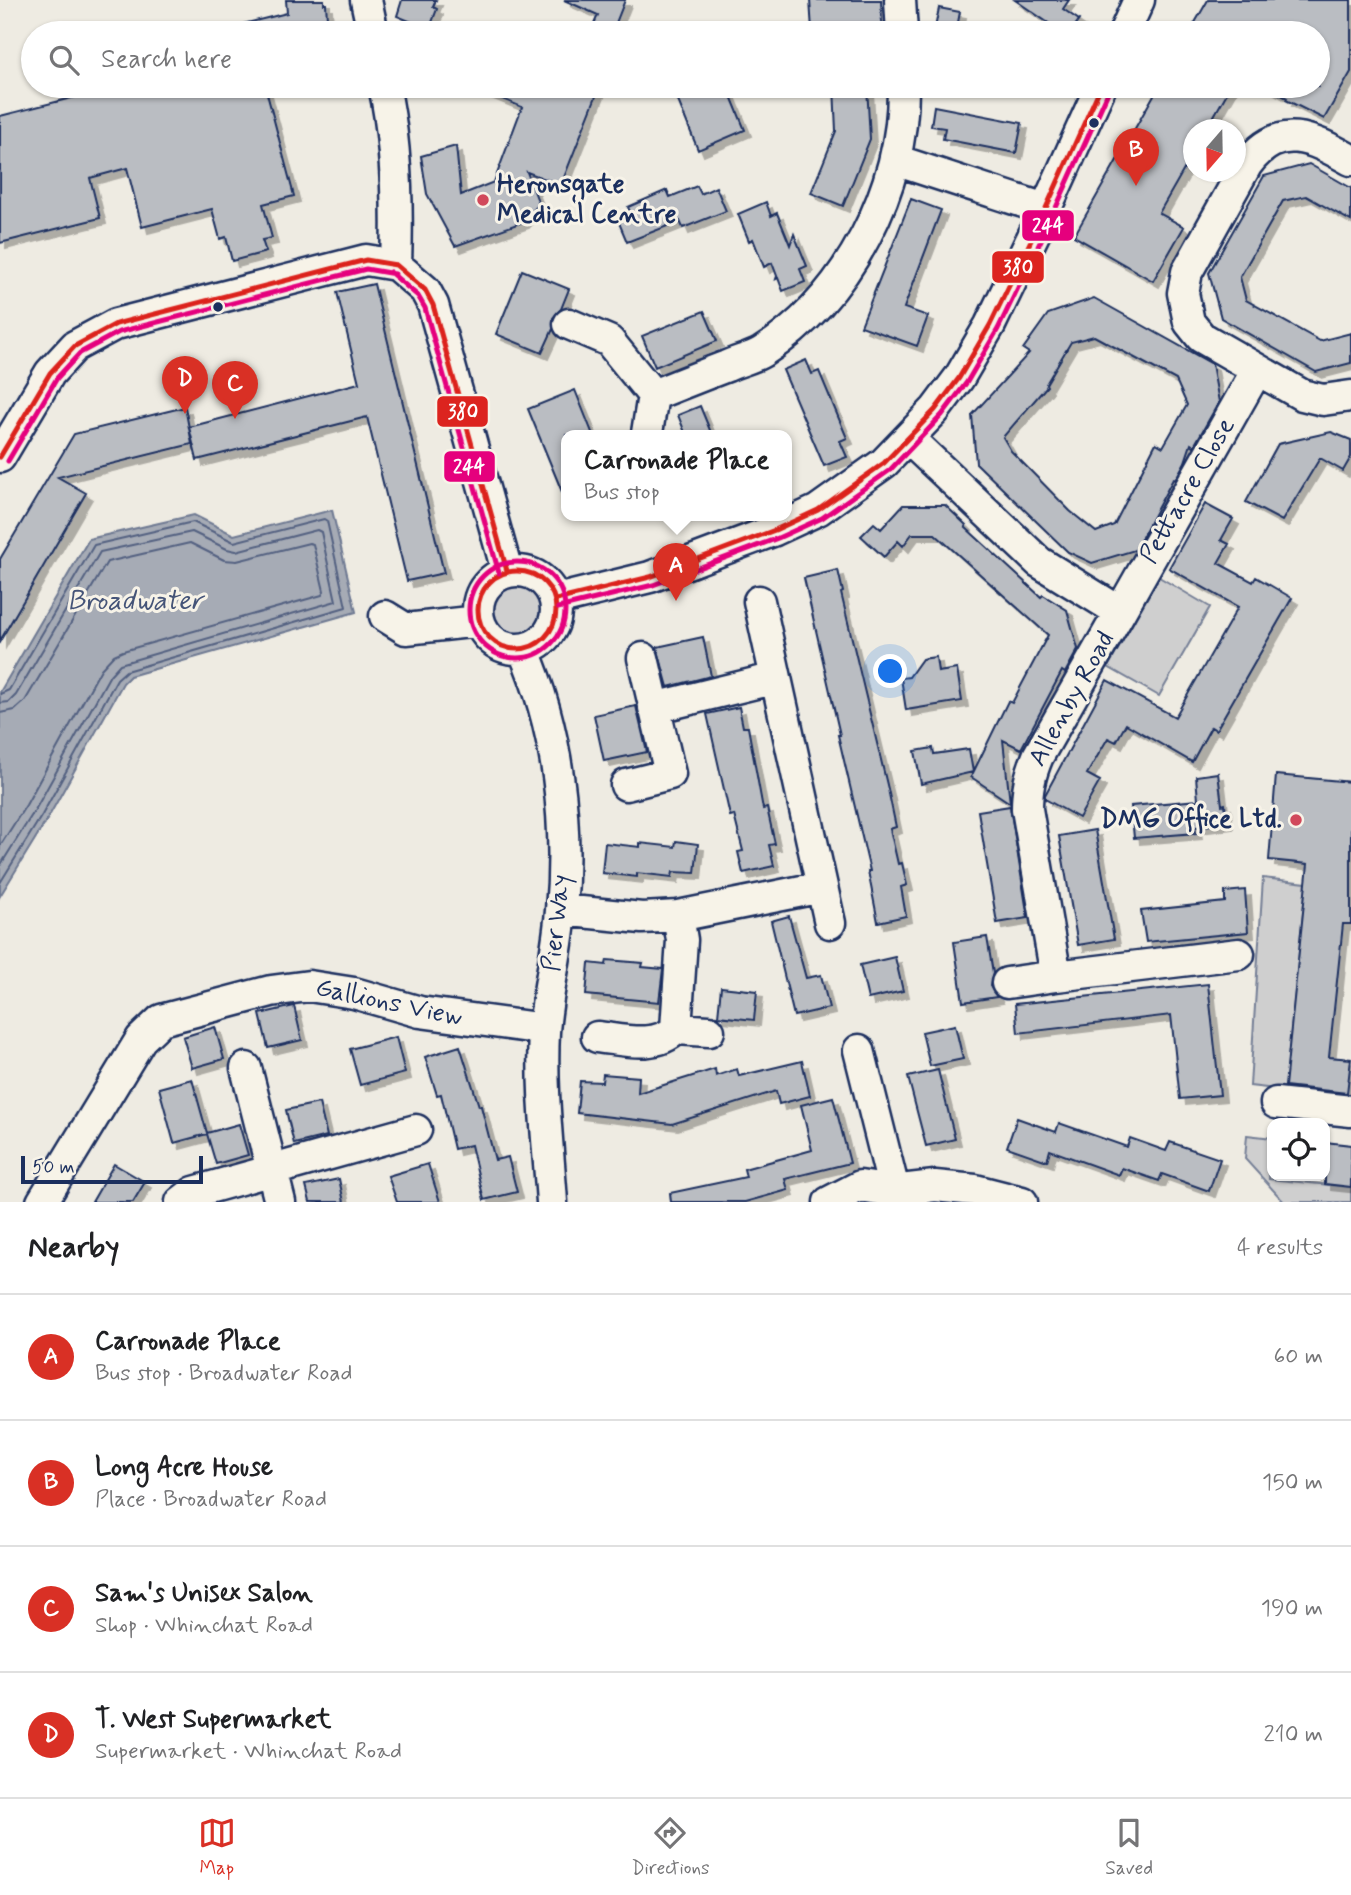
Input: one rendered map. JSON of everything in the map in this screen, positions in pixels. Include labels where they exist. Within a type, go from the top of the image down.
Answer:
[{"type":"street","points":[[366,0],[370,21]]},
{"type":"street","points":[[900,0],[901,21]]},
{"type":"street","points":[[1129,21],[1139,0]]},
{"type":"street","points":[[387,98],[390,112],[396,265]]},
{"type":"street","points":[[653,395],[760,353],[808,315],[841,275],[872,224],[895,160],[902,98]]},
{"type":"street","points":[[555,600],[650,577],[775,530],[818,510],[884,463],[909,439],[959,378],[990,325],[1096,98]]},
{"type":"street","points":[[1351,160],[1305,137],[1287,137],[1269,143],[1256,152],[1187,272],[1183,293],[1189,322],[1201,337],[1302,395],[1323,400],[1351,396]]},
{"type":"street","points":[[895,160],[1045,209]]},
{"type":"street","points":[[0,457],[50,373],[75,346],[116,324],[366,260],[396,265],[425,290],[433,305],[507,571]]},
{"type":"street","points":[[569,324],[609,341],[653,395],[647,430]]},
{"type":"street","name":"Pettacre Close","points":[[1120,611],[1256,370]]},
{"type":"street","name":"Allenby Road","points":[[909,439],[1039,562],[1120,611],[1042,749],[1027,789],[1027,809],[1056,976]]},
{"type":"street","points":[[520,570],[542,579],[551,589],[555,600],[553,626],[546,637],[536,645],[523,649],[496,643],[486,634],[479,621],[477,609],[486,585],[507,571],[520,570]]},
{"type":"street","points":[[759,601],[830,923]]},
{"type":"street","points":[[385,616],[406,629],[479,621]]},
{"type":"street","name":"Pier Way","points":[[523,649],[533,671],[546,718],[560,793],[564,838],[561,910],[544,1029],[543,1090],[552,1202]]},
{"type":"street","points":[[626,785],[670,774],[643,658]]},
{"type":"street","points":[[654,708],[776,678]]},
{"type":"street","points":[[561,910],[642,918],[678,916],[822,887]]},
{"type":"street","points":[[597,1037],[652,1042],[666,1039],[676,1029],[682,940],[678,916]]},
{"type":"street","points":[[1007,983],[1239,954]]},
{"type":"street","name":"Gallions View","points":[[42,1202],[141,1039],[161,1020],[271,991],[309,986],[354,993],[420,1012],[544,1029]]},
{"type":"street","points":[[676,1029],[709,1031]]},
{"type":"street","points":[[859,1049],[894,1197]]},
{"type":"street","points":[[246,1068],[281,1202]]},
{"type":"street","points":[[1276,1103],[1351,1111]]},
{"type":"street","points":[[181,1202],[194,1192],[272,1168],[416,1130]]},
{"type":"street","points":[[829,1202],[860,1185],[894,1197],[935,1186],[975,1190],[1022,1202]]},
{"type":"shaded area","points":[[1159,577],[1210,607],[1159,696],[1108,667]]},
{"type":"shaded area","points":[[517,585],[534,593],[542,610],[534,627],[517,635],[500,627],[492,610],[500,593]]},
{"type":"shaded area","points":[[1263,878],[1306,883],[1285,1090],[1250,1086]]},
{"type":"shaded area","points":[[1247,1135],[1267,1137],[1267,1181],[1351,1187],[1351,1202],[1284,1202],[1245,1159]]},
{"type":"water","name":"Broadwater","points":[[332,510],[356,612],[130,676],[123,683],[48,818],[0,896],[0,692],[89,539],[194,515],[234,535]]},
{"type":"building","points":[[286,0],[324,0],[327,21],[255,21],[287,13]]},
{"type":"building","points":[[402,0],[436,0],[433,7],[437,9],[432,21],[410,21],[397,16]]},
{"type":"building","points":[[564,0],[625,0],[617,21],[595,21],[598,15]]},
{"type":"building","points":[[810,0],[881,0],[882,21],[811,21]]},
{"type":"building","points":[[1015,0],[1069,0],[1063,9],[1079,20],[1046,21]]},
{"type":"building","points":[[1208,0],[1351,0],[1351,72],[1324,119],[1286,100],[1330,98],[1330,21],[1196,21]]},
{"type":"building","points":[[939,8],[960,12],[958,21],[936,21]]},
{"type":"building","points":[[71,98],[268,98],[294,196],[263,204],[272,238],[262,240],[266,252],[232,261],[226,237],[220,239],[212,209],[142,227],[127,168],[90,178],[100,218],[0,243],[0,116]]},
{"type":"building","points":[[500,98],[595,98],[561,185],[527,172],[539,204],[523,222],[455,246],[427,194],[421,156],[456,146],[461,195],[494,182],[522,107]]},
{"type":"building","points":[[677,98],[732,98],[745,130],[698,150]]},
{"type":"building","points":[[835,98],[868,98],[870,139],[843,206],[811,193],[836,131]]},
{"type":"building","points":[[1152,98],[1224,98],[1212,119],[1183,119],[1183,171],[1159,213],[1184,227],[1153,281],[1074,236]]},
{"type":"building","points":[[934,106],[1022,123],[1016,153],[943,139],[945,128],[931,126]]},
{"type":"building","points":[[1309,164],[1351,188],[1351,221],[1306,196],[1283,201],[1240,277],[1246,300],[1320,341],[1351,333],[1351,363],[1316,372],[1221,318],[1209,273],[1264,176]]},
{"type":"building","points":[[697,186],[701,194],[716,187],[726,211],[683,228],[680,221],[627,242],[617,218],[630,212],[628,207],[667,190],[670,197]]},
{"type":"building","points":[[911,199],[941,210],[904,308],[928,316],[917,346],[861,326]]},
{"type":"building","points":[[766,202],[771,216],[777,213],[790,245],[794,234],[807,266],[800,269],[805,282],[783,291],[778,278],[776,279],[772,263],[764,267],[753,239],[749,241],[738,214]]},
{"type":"building","points":[[522,270],[569,289],[561,309],[553,318],[553,329],[542,353],[496,334]]},
{"type":"building","points":[[374,284],[444,573],[407,581],[367,417],[197,460],[189,427],[359,383],[337,292]]},
{"type":"building","points":[[1094,298],[1212,364],[1219,402],[1194,446],[1191,444],[1185,462],[1135,550],[1092,563],[1068,552],[976,463],[972,415],[1029,353],[1023,349],[1048,314]],"holes":[[[1094,336],[1176,380],[1187,405],[1163,447],[1156,443],[1114,525],[1096,532],[1070,511],[1011,451],[1003,437],[1047,386],[1071,342]]]},
{"type":"building","points":[[704,311],[717,341],[655,367],[642,336]]},
{"type":"building","points":[[806,360],[812,374],[819,371],[847,438],[840,441],[847,457],[824,466],[783,370]]},
{"type":"building","points":[[575,390],[591,430],[561,430],[561,489],[528,409]]},
{"type":"building","points":[[700,406],[710,430],[684,430],[678,415]]},
{"type":"building","points":[[185,407],[192,444],[58,477],[86,493],[0,641],[0,559],[74,434]]},
{"type":"building","points":[[1331,432],[1351,440],[1351,457],[1343,471],[1320,458],[1282,521],[1246,502],[1278,444]]},
{"type":"building","points":[[1205,504],[1233,519],[1221,540],[1229,544],[1218,563],[1253,582],[1256,577],[1292,598],[1216,730],[1211,727],[1192,762],[1126,724],[1116,742],[1108,738],[1087,774],[1100,781],[1079,818],[1045,799],[1045,795],[1107,680],[1175,717],[1238,607],[1169,568]]},
{"type":"building","points":[[903,505],[945,505],[1041,597],[1043,595],[1067,610],[1078,649],[1065,673],[1062,671],[1021,749],[1003,740],[1010,803],[971,777],[1008,701],[1012,703],[1048,635],[935,534],[912,534],[903,546],[898,541],[884,557],[861,536],[874,523],[881,529]]},
{"type":"building","points":[[838,570],[843,592],[841,593],[896,827],[890,829],[898,864],[902,863],[907,885],[901,887],[906,916],[878,922],[870,871],[804,578]]},
{"type":"building","points":[[703,637],[711,676],[668,687],[657,647]]},
{"type":"building","points":[[936,657],[938,672],[957,669],[962,701],[906,710],[901,678],[909,677],[922,659]]},
{"type":"building","points":[[636,706],[647,752],[604,761],[594,715]]},
{"type":"building","points":[[739,707],[743,727],[748,727],[763,809],[767,808],[775,844],[769,845],[774,866],[743,873],[738,852],[743,851],[734,815],[730,816],[707,714]]},
{"type":"building","points":[[933,748],[934,754],[969,749],[973,772],[921,784],[915,751]]},
{"type":"building","points":[[1218,773],[1227,823],[1195,827],[1196,833],[1134,838],[1131,806],[1198,800],[1196,776]]},
{"type":"building","points":[[1276,775],[1351,782],[1351,924],[1343,924],[1329,1057],[1351,1059],[1347,1093],[1285,1086],[1308,864],[1269,860]]},
{"type":"building","points":[[1010,806],[1028,918],[997,923],[978,811]]},
{"type":"building","points":[[1095,830],[1114,939],[1078,945],[1059,836]]},
{"type":"building","points":[[676,841],[698,844],[695,873],[673,872],[672,877],[637,873],[637,877],[602,873],[605,843],[675,847]]},
{"type":"building","points":[[1245,890],[1248,932],[1146,942],[1141,911],[1225,902],[1225,892]]},
{"type":"building","points":[[789,916],[806,978],[821,975],[829,1008],[794,1016],[771,921]]},
{"type":"building","points":[[987,937],[993,973],[990,986],[997,997],[963,1002],[954,942]]},
{"type":"building","points":[[895,957],[903,991],[868,999],[860,965]]},
{"type":"building","points":[[607,960],[643,963],[642,967],[663,969],[659,1002],[586,995],[589,963],[606,965]]},
{"type":"building","points":[[1208,984],[1220,1095],[1180,1099],[1171,1015],[1018,1033],[1015,1004]]},
{"type":"building","points":[[721,987],[757,991],[754,1020],[718,1016]]},
{"type":"building","points":[[294,1006],[302,1040],[268,1048],[260,1014]]},
{"type":"building","points":[[955,1025],[963,1059],[930,1066],[922,1032]]},
{"type":"building","points":[[215,1027],[224,1059],[192,1068],[183,1037]]},
{"type":"building","points":[[396,1037],[405,1073],[360,1085],[350,1049]]},
{"type":"building","points":[[460,1046],[481,1106],[495,1160],[508,1157],[517,1192],[484,1200],[471,1145],[454,1149],[441,1094],[437,1095],[425,1057]]},
{"type":"building","points":[[802,1061],[810,1096],[779,1104],[776,1091],[672,1124],[577,1113],[580,1081],[602,1082],[603,1074],[639,1077],[638,1093],[715,1069],[716,1076],[737,1069],[739,1076]]},
{"type":"building","points":[[938,1070],[955,1139],[926,1146],[908,1077]]},
{"type":"building","points":[[192,1079],[207,1133],[239,1124],[248,1155],[216,1164],[207,1134],[174,1143],[159,1088]]},
{"type":"building","points":[[833,1097],[850,1163],[785,1179],[788,1190],[745,1202],[671,1202],[670,1193],[746,1177],[744,1169],[812,1150],[801,1105]]},
{"type":"building","points":[[319,1103],[327,1136],[294,1144],[286,1110]]},
{"type":"building","points":[[1017,1118],[1056,1132],[1059,1123],[1127,1147],[1130,1138],[1166,1151],[1170,1142],[1220,1159],[1209,1191],[1162,1174],[1159,1181],[1122,1168],[1119,1175],[1050,1150],[1047,1161],[1007,1147]]},
{"type":"building","points":[[1330,1143],[1351,1145],[1351,1187],[1325,1184],[1325,1181],[1330,1181]]},
{"type":"building","points":[[114,1164],[145,1182],[133,1202],[92,1202]]},
{"type":"building","points":[[428,1164],[440,1202],[397,1202],[388,1176]]},
{"type":"building","points":[[339,1179],[344,1202],[310,1202],[306,1186]]},
{"type":"transit line","name":"380","points":[[556,600],[650,577],[775,530],[818,510],[884,463],[935,410],[959,378],[990,325],[1096,98]]},
{"type":"transit line","name":"244","points":[[558,608],[653,585],[778,538],[822,518],[890,470],[942,415],[967,382],[998,329],[1105,98]]},
{"type":"transit line","name":"380","points":[[0,457],[50,373],[75,346],[116,324],[366,260],[396,265]]},
{"type":"transit line","name":"380","points":[[396,265],[425,290],[433,305],[507,571]]},
{"type":"transit line","name":"244","points":[[8,461],[57,378],[80,353],[119,332],[366,269],[395,274]]},
{"type":"transit line","name":"244","points":[[390,272],[418,296],[425,308],[499,573]]},
{"type":"transit line","name":"244","points":[[517,562],[535,566],[551,576],[561,592],[565,610],[561,628],[551,644],[535,654],[517,658],[499,654],[483,644],[473,628],[469,610],[473,592],[483,576],[499,566],[517,562]]},
{"type":"transit line","name":"380","points":[[517,571],[532,574],[545,582],[553,595],[556,610],[553,625],[545,638],[532,646],[517,649],[502,646],[489,638],[481,625],[478,610],[481,595],[489,582],[502,574],[517,571]]},
{"type":"place","name":"Long Acre House","points":[[1136,186]]},
{"type":"place","name":"Heronsgate Medical Centre","points":[[483,200]]},
{"type":"place","name":"T. West Supermarket","points":[[185,414]]},
{"type":"place","name":"Sam's Unisex Salon","points":[[235,419]]},
{"type":"place","name":"Carronade Place","points":[[676,601]]},
{"type":"place","name":"DMG Office Ltd.","points":[[1296,820]]}]
